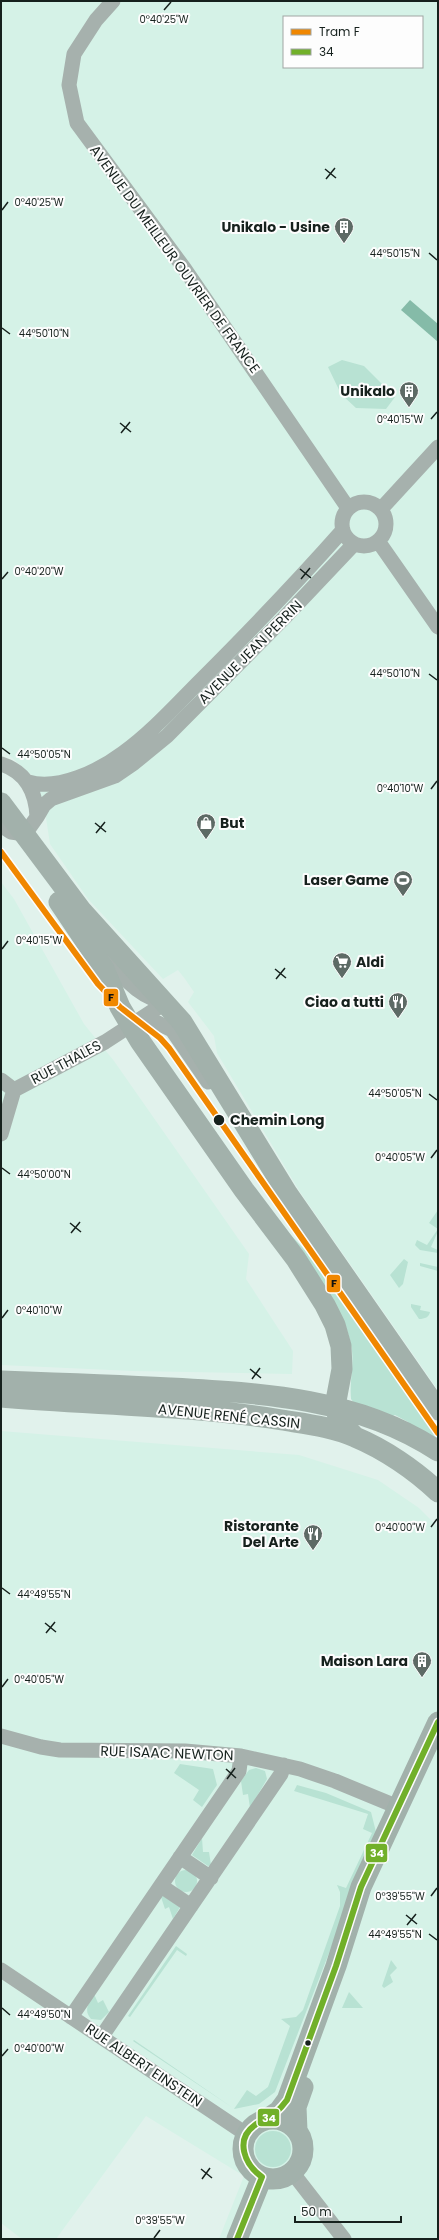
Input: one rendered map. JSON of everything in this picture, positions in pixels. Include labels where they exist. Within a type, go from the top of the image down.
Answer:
[{"type":"street","name":"AVENUE DU MEILLEUR OUVRIER DE FRANCE","points":[[113,1],[96,20],[74,54],[69,85],[77,122],[184,268],[348,508]]},
{"type":"street","points":[[381,509],[438,447]]},
{"type":"street","points":[[361,502],[369,502],[381,509],[386,522],[383,536],[378,541],[366,546],[354,544],[345,536],[342,518],[348,508],[361,502]]},
{"type":"street","name":"AVENUE JEAN PERRIN","points":[[31,825],[44,805],[51,800],[115,776],[160,721],[273,608],[343,530]]},
{"type":"street","points":[[378,541],[438,628]]},
{"type":"street","name":"AVENUE JEAN PERRIN","points":[[28,782],[40,786],[57,783],[134,754],[167,736],[284,618],[354,544]]},
{"type":"street","points":[[1,764],[16,771],[28,782],[34,794],[31,825]]},
{"type":"street","points":[[1,803],[31,825],[81,910],[165,1003],[194,1039],[287,1193],[438,1410]]},
{"type":"street","points":[[2,826],[12,832],[31,825]]},
{"type":"street","points":[[2,826],[71,918],[104,969],[135,1024],[244,1190],[296,1259],[325,1304],[336,1325],[341,1346],[342,1369],[335,1406],[339,1420],[354,1436]]},
{"type":"street","points":[[71,918],[93,939],[137,991],[151,999],[165,1003]]},
{"type":"street","name":"RUE THALES","points":[[1,1080],[14,1090],[135,1024],[165,1003]]},
{"type":"street","points":[[135,1024],[158,1023],[172,1030],[228,1109],[259,1145]]},
{"type":"street","points":[[1,1134],[14,1090]]},
{"type":"street","name":"AVENUE RENÉ CASSIN","points":[[1,1381],[254,1393],[335,1406],[388,1424],[438,1451]]},
{"type":"street","name":"AVENUE RENÉ CASSIN","points":[[1,1397],[235,1414],[301,1423],[354,1436],[379,1448],[438,1492]]},
{"type":"street","points":[[379,1448],[414,1461],[438,1475]]},
{"type":"street","points":[[438,1722],[361,1887],[336,1966],[287,2100],[279,2110],[267,2119],[255,2124],[246,2134],[243,2144],[243,2154],[246,2164],[253,2172],[262,2177],[278,2179],[292,2172],[298,2165],[303,2148],[297,2131],[296,2107],[373,1893],[438,1755]]},
{"type":"street","name":"RUE ISAAC NEWTON","points":[[1,1736],[41,1747],[60,1750],[206,1752],[241,1756],[284,1765],[335,1780],[398,1807]]},
{"type":"street","points":[[71,2017],[239,1771],[241,1756]]},
{"type":"street","points":[[102,2036],[281,1774],[284,1765]]},
{"type":"street","points":[[180,1857],[211,1878]]},
{"type":"street","points":[[161,1886],[191,1906]]},
{"type":"street","name":"RUE ALBERT EINSTEIN","points":[[1,1970],[102,2036],[246,2134]]},
{"type":"street","points":[[267,2119],[284,2121],[297,2131]]},
{"type":"street","points":[[292,2172],[344,2239]]},
{"type":"street","points":[[237,2239],[262,2177]]},
{"type":"shaded area","points":[[1,1],[438,1],[438,1390],[300,1192],[217,1053],[214,1036],[188,1002],[194,992],[185,979],[178,970],[163,979],[88,899],[50,844],[45,811],[37,780],[1,748]]},
{"type":"shaded area","points":[[410,300],[438,324],[438,342],[401,310]]},
{"type":"shaded area","points":[[342,360],[364,366],[395,397],[386,409],[356,408],[341,394],[328,367]]},
{"type":"shaded area","points":[[1,882],[14,899],[84,1024],[114,1061],[249,1254],[246,1279],[293,1351],[292,1374],[133,1371],[1,1365]]},
{"type":"shaded area","points":[[438,1210],[438,1229],[429,1223]]},
{"type":"shaded area","points":[[438,1229],[431,1247],[438,1250],[438,1253],[420,1250],[415,1245],[417,1240],[427,1245]]},
{"type":"shaded area","points":[[287,1231],[305,1250],[438,1437],[438,1443],[410,1428],[408,1422],[395,1415],[388,1418],[354,1403],[351,1399],[352,1352],[347,1329],[333,1300]]},
{"type":"shaded area","points":[[404,1259],[408,1262],[403,1284],[399,1288],[390,1275]]},
{"type":"shaded area","points":[[420,1263],[438,1267],[438,1271],[420,1266]]},
{"type":"shaded area","points":[[411,1304],[421,1306],[420,1310],[430,1312],[429,1315],[425,1318],[419,1319],[411,1307]]},
{"type":"shaded area","points":[[1,1431],[299,1455],[378,1480],[419,1508],[438,1527],[438,2239],[219,2239],[244,2176],[146,2116],[56,2239],[22,2239],[1,2223]]},
{"type":"shaded area","points":[[180,1764],[213,1769],[217,1785],[202,1807],[193,1800],[199,1790],[174,1773]]},
{"type":"shaded area","points":[[256,1768],[265,1771],[267,1779],[250,1808],[248,1794],[243,1795],[241,1781],[249,1770]]},
{"type":"shaded area","points":[[297,1785],[326,1793],[371,1812],[376,1832],[275,2092],[259,2104],[234,2109],[247,2090],[256,2096],[268,2087],[290,2026],[281,2019],[296,2017],[303,2010],[340,1906],[340,1892],[337,1885],[346,1888],[372,1833],[363,1829],[368,1814],[294,1791]]},
{"type":"shaded area","points":[[202,1838],[203,1852],[209,1852],[211,1865],[208,1866],[192,1855]]},
{"type":"shaded area","points":[[186,1870],[194,1873],[197,1881],[194,1889],[186,1892],[178,1889],[175,1881],[178,1873]]},
{"type":"shaded area","points":[[163,1896],[180,1907],[173,1919],[169,1907],[165,1909],[161,1897]]},
{"type":"shaded area","points":[[176,1946],[187,1954],[186,1956],[177,1950],[130,2017],[128,2016]]},
{"type":"shaded area","points":[[391,1960],[397,1968],[390,1975],[393,1982],[384,1988],[382,1986]]},
{"type":"shaded area","points":[[349,1992],[363,2008],[342,2008]]},
{"type":"shaded area","points":[[94,1994],[98,2003],[103,2000],[109,2012],[101,2020],[91,2019],[87,2013],[90,2000]]},
{"type":"shaded area","points":[[134,2040],[233,2108],[133,2041]]},
{"type":"shaded area","points":[[273,2131],[286,2136],[291,2149],[286,2162],[273,2167],[260,2162],[255,2149],[260,2136]]},
{"type":"tram line","name":"F","points":[[1,852],[98,984],[120,1007],[160,1038],[169,1048],[438,1433]]},
{"type":"transit line","name":"34","points":[[237,2239],[262,2177],[256,2172],[247,2159],[244,2152],[245,2138],[255,2125],[275,2113],[287,2100],[336,1966],[361,1887],[438,1722]]},
{"type":"place","name":"Unikalo - Usine","points":[[344,244]]},
{"type":"place","name":"Unikalo","points":[[409,408]]},
{"type":"place","name":"But","points":[[206,840]]},
{"type":"place","name":"Laser Game","points":[[403,897]]},
{"type":"place","name":"Aldi","points":[[342,979]]},
{"type":"place","name":"Ciao a tutti","points":[[398,1019]]},
{"type":"place","name":"Chemin Long","points":[[219,1120]]},
{"type":"place","name":"Ristorante Del Arte","points":[[313,1551]]},
{"type":"place","name":"Maison Lara","points":[[422,1678]]}]
